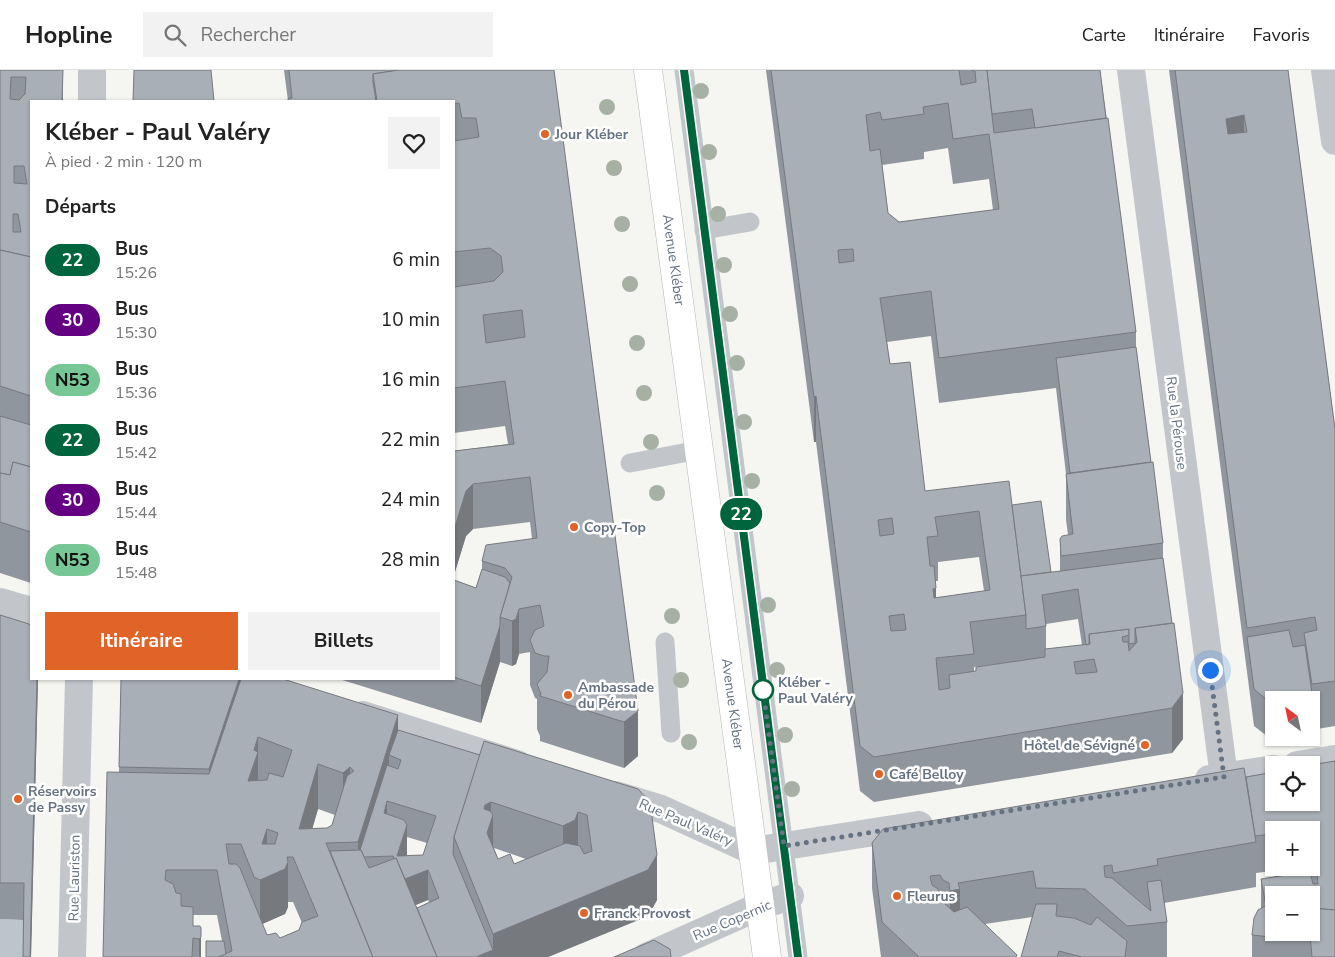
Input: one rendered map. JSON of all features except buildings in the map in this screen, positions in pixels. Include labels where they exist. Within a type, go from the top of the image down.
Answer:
[{"type":"main road","name":"Avenue Kléber","points":[[648,70],[767,957]]},
{"type":"street","points":[[92,70],[92,100]]},
{"type":"street","name":"Rue la Pérouse","points":[[1131,70],[1224,777]]},
{"type":"street","points":[[1325,70],[1335,141]]},
{"type":"street","points":[[0,602],[30,611]]},
{"type":"street","name":"Rue Lauriston","points":[[72,957],[79,680]]},
{"type":"street","points":[[341,708],[539,771]]},
{"type":"street","points":[[1320,761],[1335,759]]},
{"type":"street","points":[[1185,783],[1265,770]]},
{"type":"street","name":"Rue Paul Valéry","points":[[595,788],[661,809],[753,851]]},
{"type":"street","points":[[753,851],[943,821]]},
{"type":"street","name":"Rue Copernic","points":[[646,957],[760,906],[790,896]]},
{"type":"lane","points":[[684,70],[798,957]]},
{"type":"lane","points":[[704,230],[750,222]]},
{"type":"lane","points":[[630,462],[699,450]]},
{"type":"lane","points":[[665,642],[671,733]]},
{"type":"shaded area","points":[[0,919],[24,920],[23,957],[0,957]]},
{"type":"bus line","name":"22","points":[[684,70],[798,957]]},
{"type":"place","name":"Jour Kléber","points":[[545,134]]},
{"type":"place","name":"Copy-Top","points":[[574,527]]},
{"type":"place","name":"Kléber - Paul Valéry","points":[[763,690]]},
{"type":"place","name":"Ambassade du Pérou","points":[[568,695]]},
{"type":"place","name":"Hôtel de Sévigné","points":[[1145,745]]},
{"type":"place","name":"Café Belloy","points":[[879,774]]},
{"type":"place","name":"Réservoirs de Passy","points":[[18,799]]},
{"type":"place","name":"Fleurus","points":[[897,896]]},
{"type":"place","name":"Franck Provost","points":[[584,913]]},
{"type":"route","points":[[763,690],[784,846],[1224,777],[1210,670]]}]
